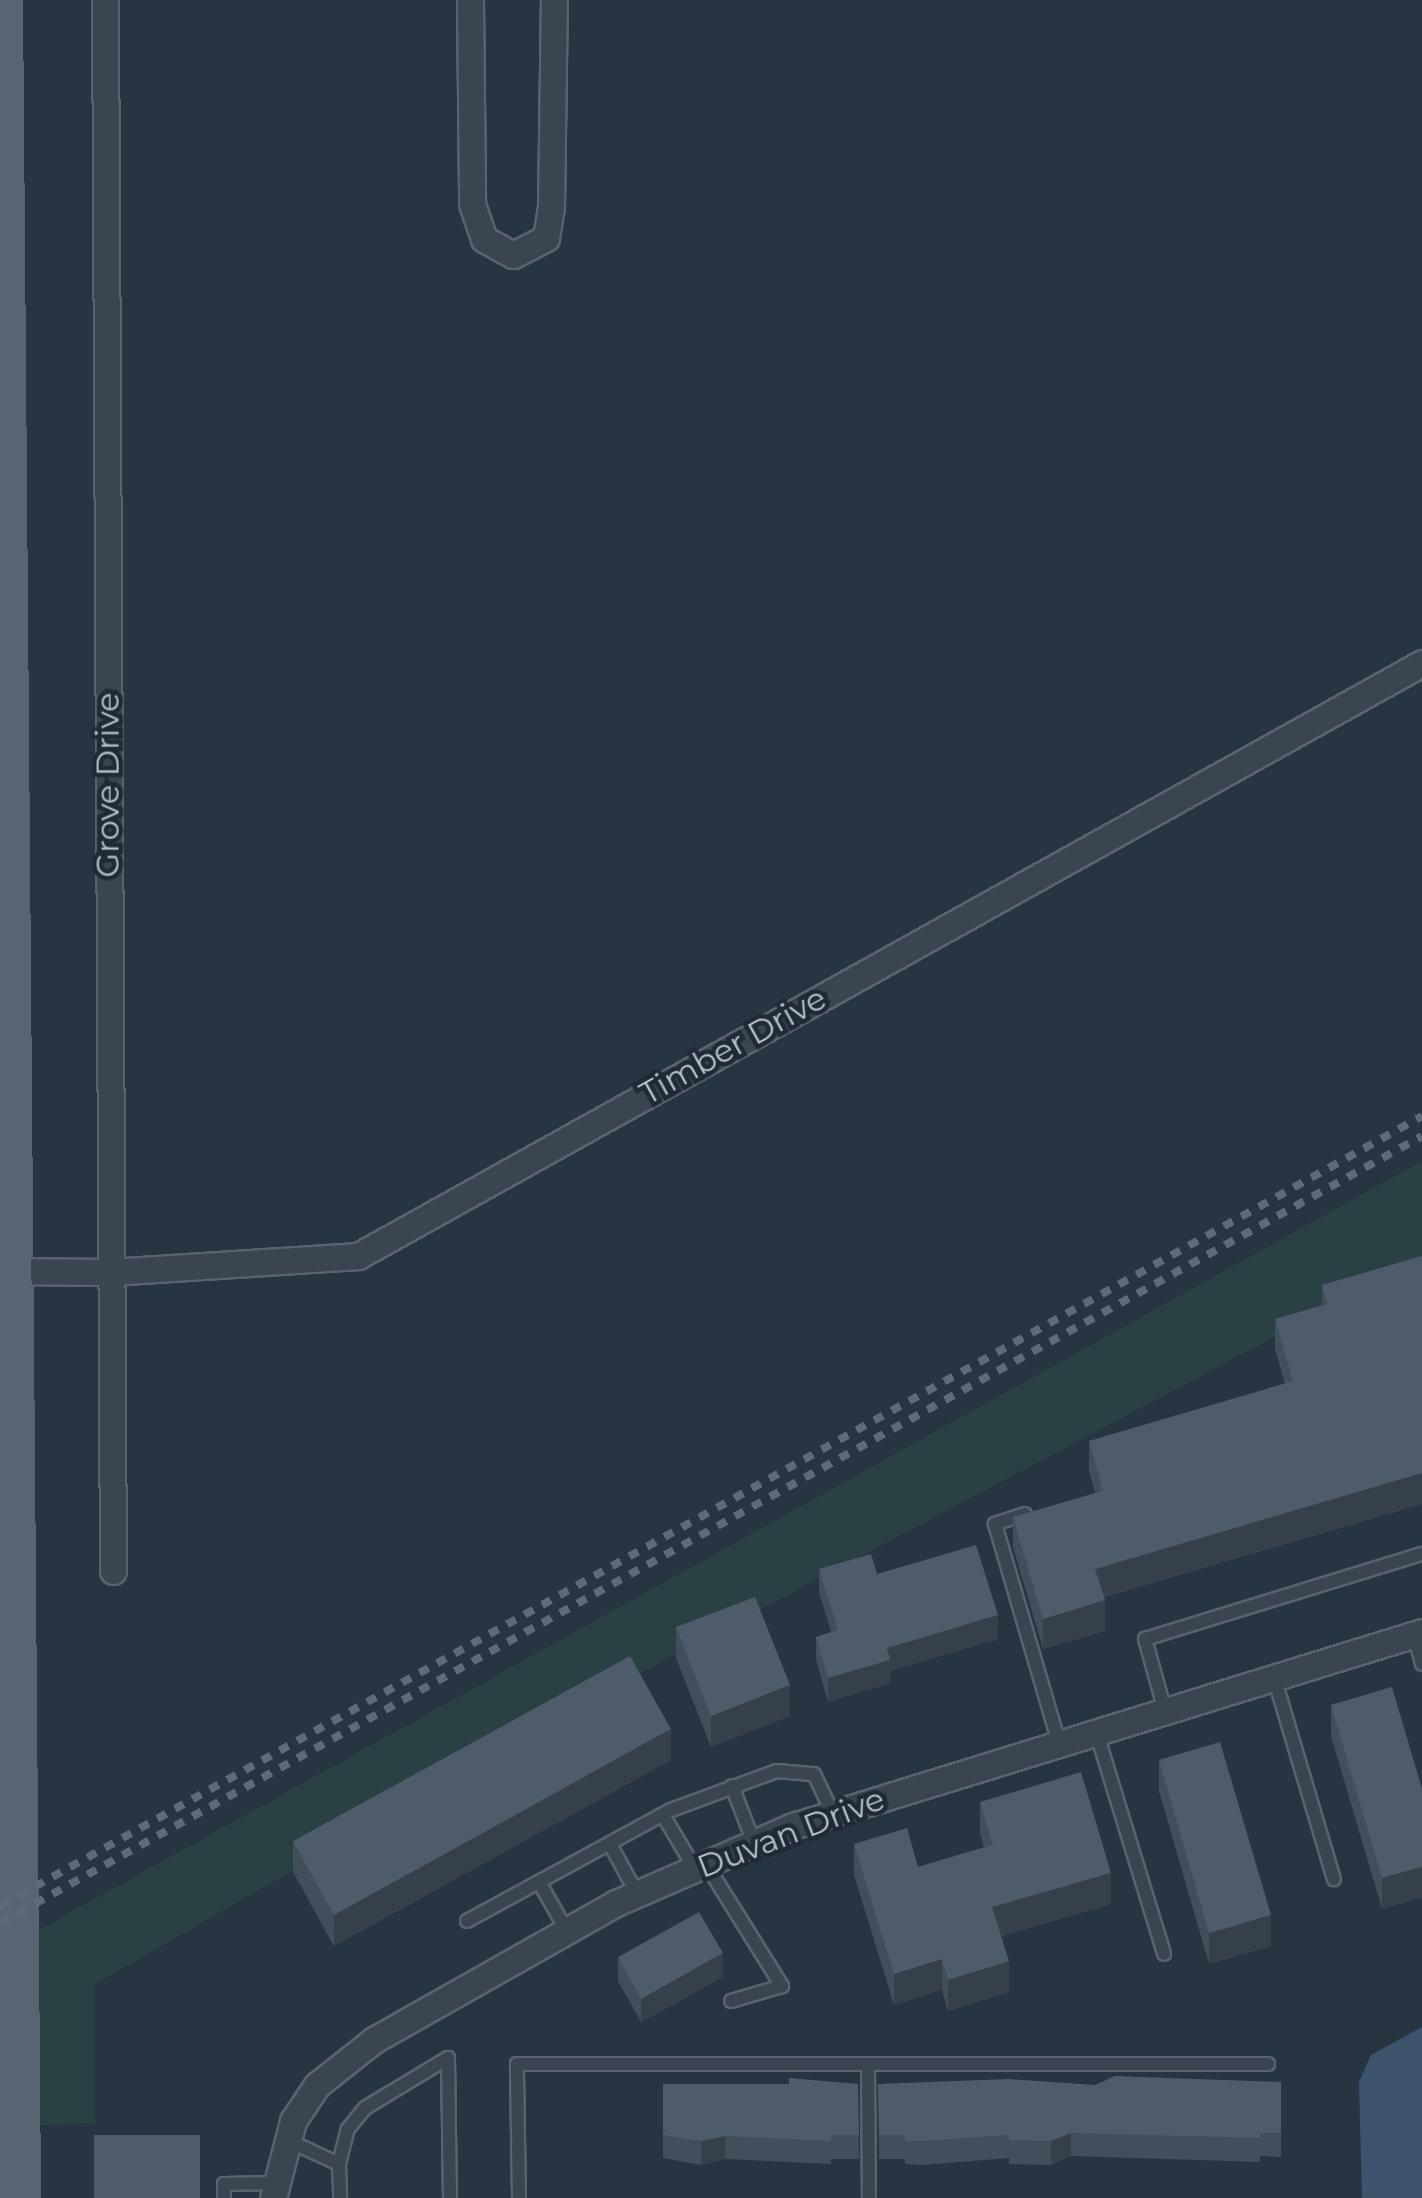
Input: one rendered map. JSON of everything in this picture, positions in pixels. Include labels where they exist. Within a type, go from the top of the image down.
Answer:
[{"type":"main road","points":[[1,0],[5,1272],[19,2198]]},
{"type":"street","name":"Grove Drive","points":[[104,0],[113,1570]]},
{"type":"street","points":[[470,0],[472,204],[484,239],[512,255],[546,238],[551,208],[554,0]]},
{"type":"street","name":"Timber Drive","points":[[5,1272],[110,1272],[358,1256],[1422,663]]},
{"type":"street","name":"Duvan Drive","points":[[273,2190],[287,2140],[317,2085],[374,2040],[637,1894],[754,1843],[833,1814],[1418,1633]]},
{"type":"lane","points":[[1041,1509],[995,1524],[1059,1744]]},
{"type":"lane","points":[[1164,1710],[1145,1639],[1422,1554]]},
{"type":"lane","points":[[1418,1633],[1422,1664]]},
{"type":"lane","points":[[1274,1677],[1334,1879]]},
{"type":"lane","points":[[1096,1732],[1164,1954]]},
{"type":"lane","points":[[468,1921],[663,1814],[778,1771],[806,1770],[822,1780],[833,1814]]},
{"type":"lane","points":[[732,1786],[754,1843]]},
{"type":"lane","points":[[663,1814],[782,1986],[731,2001]]},
{"type":"lane","points":[[610,1844],[637,1894]]},
{"type":"lane","points":[[539,1882],[567,1930]]},
{"type":"lane","points":[[340,2198],[340,2164],[348,2128],[366,2108],[448,2058],[450,2198]]},
{"type":"lane","points":[[518,2198],[516,2064],[1268,2064]]},
{"type":"lane","points":[[868,2064],[869,2198]]},
{"type":"lane","points":[[287,2140],[340,2164]]},
{"type":"lane","points":[[224,2198],[224,2184],[273,2190]]},
{"type":"green space","points":[[1422,1161],[1422,1259],[610,1689],[95,1984],[95,2123],[33,2126],[33,1933]]},
{"type":"water","points":[[1422,2027],[1422,2198],[1362,2198],[1359,2082],[1371,2055]]},
{"type":"building","points":[[1422,1256],[1422,1473],[1095,1569],[1105,1600],[1043,1619],[1013,1517],[1103,1491],[1089,1441],[1293,1381],[1275,1319],[1328,1304],[1322,1285]]},
{"type":"building","points":[[976,1545],[998,1615],[887,1648],[890,1660],[828,1678],[816,1637],[838,1630],[819,1569],[871,1554],[877,1574]]},
{"type":"building","points":[[755,1597],[790,1685],[711,1716],[676,1627]]},
{"type":"building","points":[[630,1656],[671,1729],[334,1915],[293,1841]]},
{"type":"building","points":[[1392,1687],[1422,1789],[1422,1867],[1382,1878],[1331,1705]]},
{"type":"building","points":[[1220,1742],[1271,1915],[1209,1933],[1159,1760]]},
{"type":"building","points":[[1081,1772],[1111,1873],[992,1907],[1009,1961],[948,1980],[942,1959],[894,1974],[854,1844],[907,1828],[918,1867],[993,1845],[980,1802]]},
{"type":"building","points":[[699,1912],[723,1953],[641,1999],[618,1957]]},
{"type":"building","points":[[1115,2076],[1281,2082],[1281,2133],[1260,2133],[1260,2138],[1071,2133],[1051,2141],[1009,2140],[1009,2135],[905,2141],[905,2135],[879,2135],[878,2084],[1009,2079],[1095,2085]]},
{"type":"building","points":[[789,2078],[858,2084],[859,2135],[831,2135],[831,2141],[725,2136],[701,2141],[663,2135],[663,2084],[789,2084]]},
{"type":"building","points":[[94,2135],[200,2135],[200,2198],[94,2198]]},
{"type":"railway","points":[[0,1906],[1422,1116]]},
{"type":"railway","points":[[0,1923],[1422,1136]]}]
